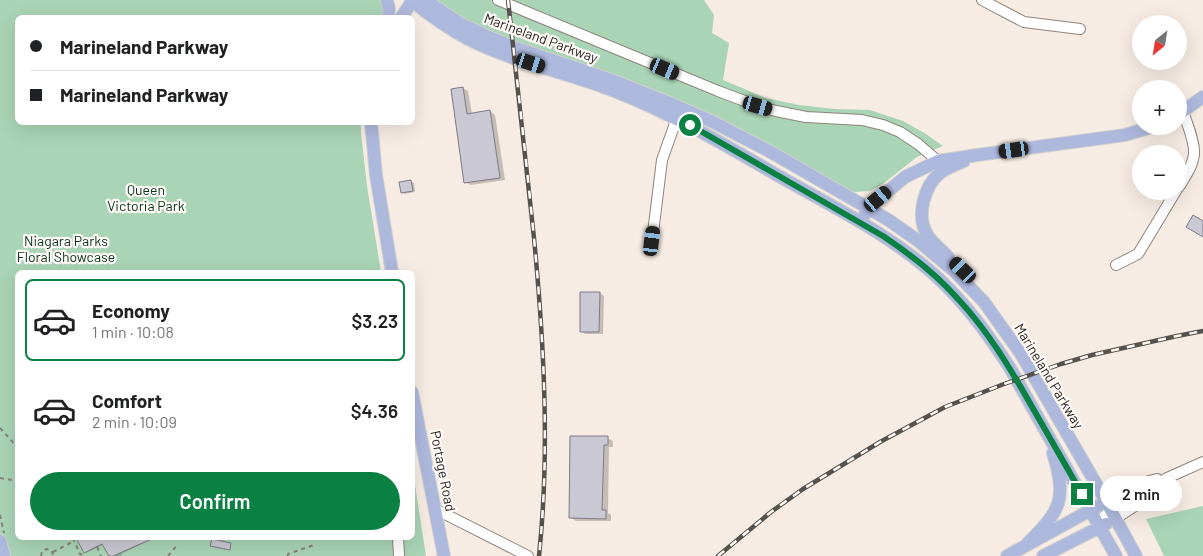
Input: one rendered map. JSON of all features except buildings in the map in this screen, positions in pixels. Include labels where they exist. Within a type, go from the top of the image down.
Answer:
[{"type":"main road","points":[[388,0],[388,15]]},
{"type":"main road","points":[[403,15],[412,0]]},
{"type":"main road","name":"Marineland Parkway","points":[[412,0],[430,15],[456,32],[485,46],[610,89],[677,118],[860,222],[909,254],[939,279],[960,300],[995,346],[1010,368],[1116,556]]},
{"type":"main road","name":"Marineland Parkway","points":[[425,0],[448,16],[489,37],[513,47],[614,80],[713,122],[767,150],[868,208],[917,240],[954,271],[984,302],[1021,354],[1136,556]]},
{"type":"main road","points":[[1187,109],[1203,97]]},
{"type":"main road","points":[[364,125],[368,160],[379,195]]},
{"type":"main road","points":[[371,125],[373,157],[392,270]]},
{"type":"main road","points":[[860,222],[868,208],[905,177],[938,161],[1132,132]]},
{"type":"main road","points":[[977,155],[940,173],[931,183],[924,197],[922,218],[927,234],[974,281],[999,313],[1021,354]]},
{"type":"main road","name":"Portage Road","points":[[415,407],[444,556]]},
{"type":"main road","points":[[1027,544],[1048,522],[1056,509],[1060,497],[1057,467],[1046,431]]},
{"type":"main road","points":[[1008,556],[1091,510],[1111,511]]},
{"type":"main road","points":[[1043,556],[1100,527],[1111,511]]},
{"type":"main road","points":[[0,541],[4,556]]},
{"type":"street","name":"Marineland Parkway","points":[[498,0],[758,106],[806,117],[862,120],[883,125],[900,132],[938,161]]},
{"type":"street","points":[[982,0],[1024,22],[1080,29]]},
{"type":"street","points":[[652,241],[662,160],[677,118]]},
{"type":"street","points":[[1187,128],[1194,146],[1194,155],[1187,173]]},
{"type":"street","points":[[1116,266],[1138,254],[1171,200]]},
{"type":"street","points":[[1111,511],[1149,481],[1167,478],[1203,462]]},
{"type":"street","points":[[1111,511],[1156,492],[1167,478]]},
{"type":"street","points":[[435,509],[528,556]]},
{"type":"street","points":[[398,540],[399,556]]},
{"type":"path","points":[[0,428],[15,445]]},
{"type":"path","points":[[0,478],[15,480]]},
{"type":"path","points":[[52,552],[74,541],[80,554],[85,556]]},
{"type":"path","points":[[171,555],[178,544]]},
{"type":"path","points":[[288,556],[288,554],[314,545]]},
{"type":"path","points":[[97,547],[101,556]]},
{"type":"path","points":[[41,556],[42,551],[46,549],[50,550],[53,556]]},
{"type":"green space","name":"Queen Victoria Park","points":[[0,0],[385,0],[385,15],[15,15],[15,125],[361,125],[367,186],[381,270],[15,270],[15,540],[415,540],[415,485],[426,556],[0,556]]},
{"type":"green space","points":[[434,0],[704,0],[714,15],[712,33],[729,43],[723,80],[766,98],[799,105],[870,110],[903,121],[943,146],[917,157],[884,183],[870,191],[855,192],[841,188],[744,133],[507,40],[475,26]]},
{"type":"green space","points":[[1203,506],[1203,556],[1164,556],[1146,519]]},
{"type":"railway","points":[[508,0],[525,148],[541,317],[545,437],[539,556]]},
{"type":"railway","points":[[718,556],[771,512],[803,489],[880,442],[945,407],[1061,364],[1092,355],[1203,331]]},
{"type":"route","points":[[690,125],[883,236],[904,250],[939,279],[960,300],[1010,368],[1082,494]]},
{"type":"park label","name":"Niagara Parks Floral Showcase","points":[[66,250]]}]
